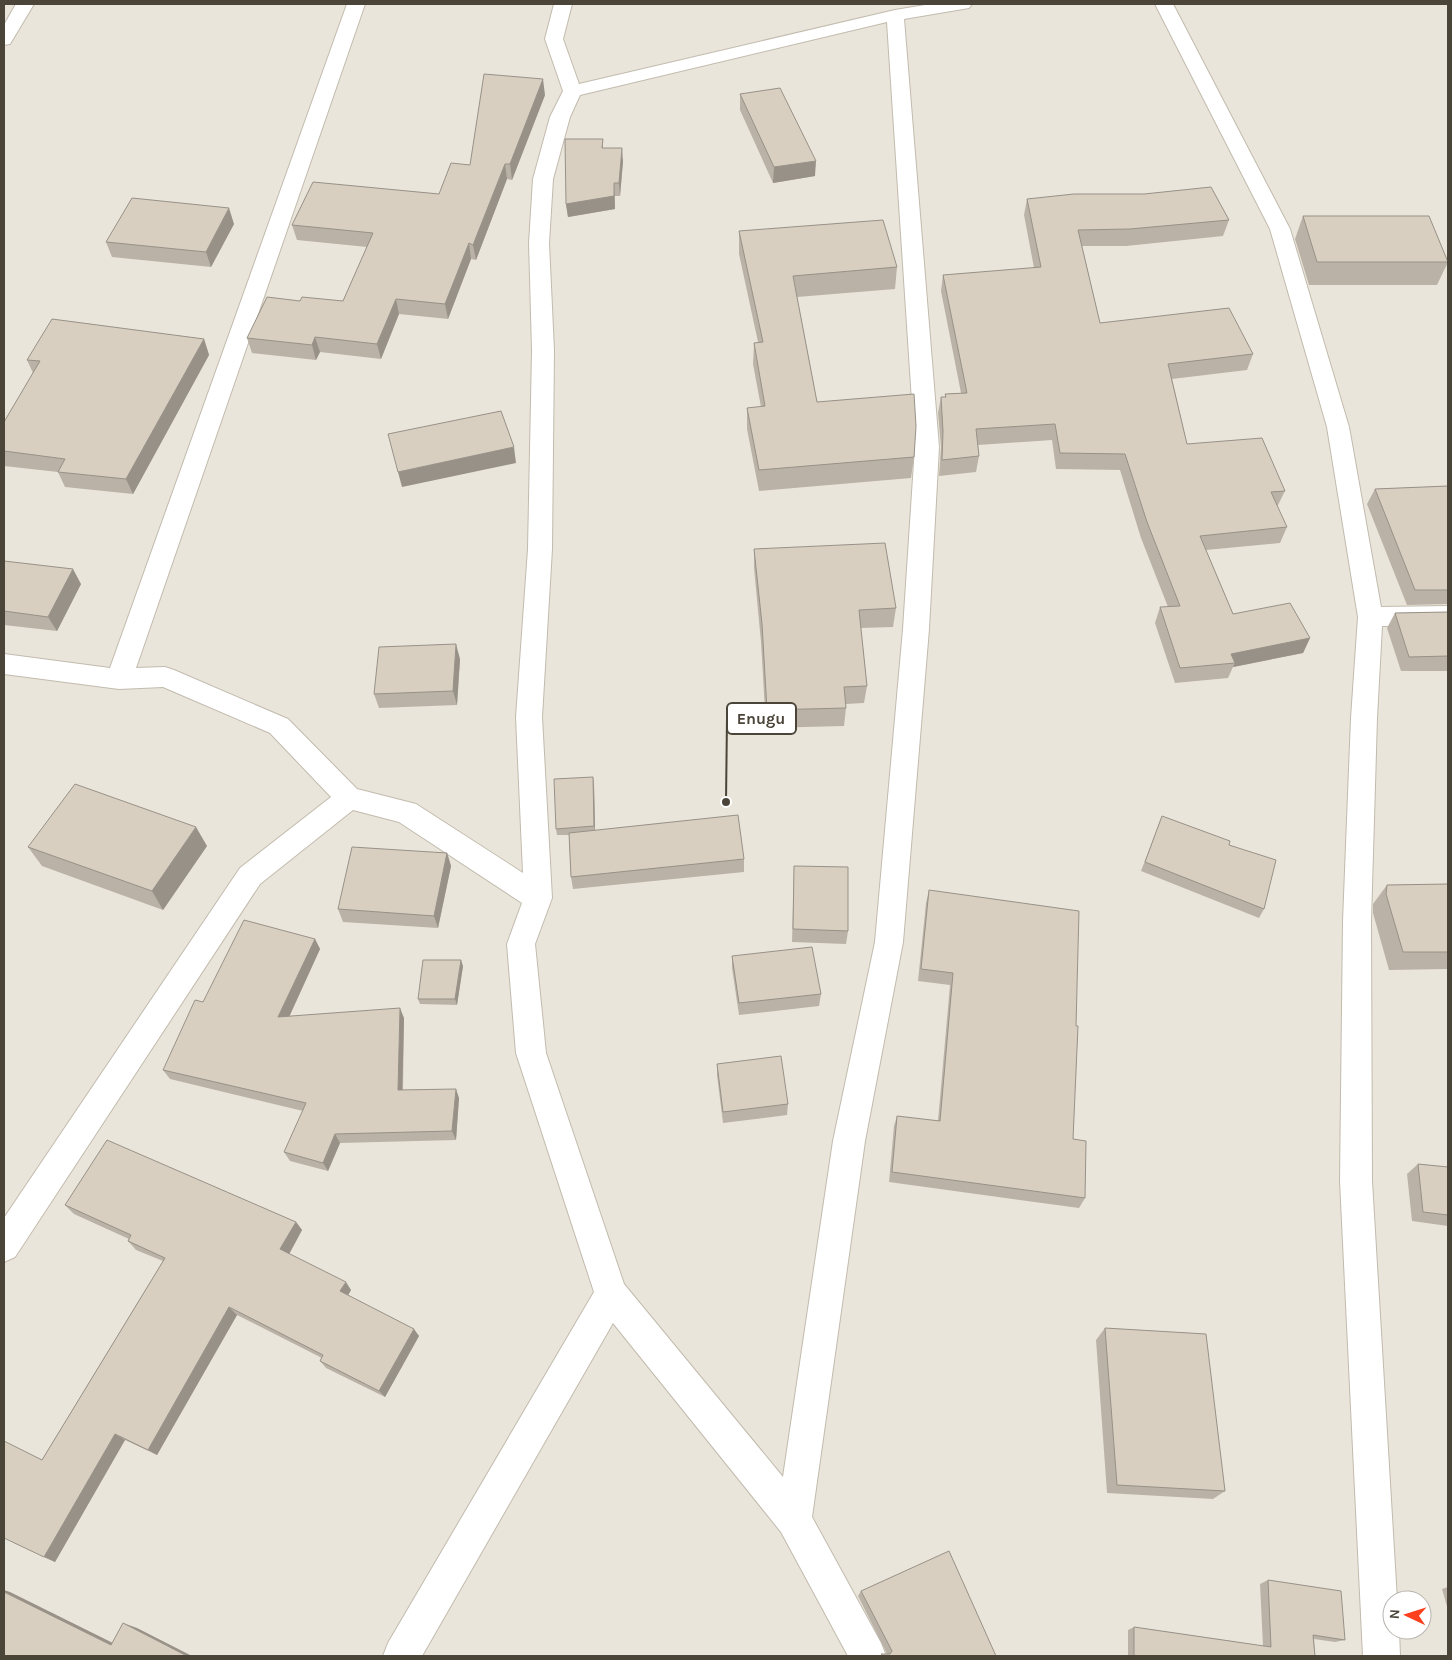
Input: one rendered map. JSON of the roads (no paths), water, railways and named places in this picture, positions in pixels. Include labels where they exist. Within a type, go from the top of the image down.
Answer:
[{"type":"street","points":[[4,40],[25,4]]},
{"type":"street","points":[[120,679],[356,4]]},
{"type":"street","points":[[563,4],[554,39],[572,92],[560,118],[543,179],[539,243],[543,350],[540,539],[529,717],[538,898],[521,944],[530,1053],[611,1294],[794,1519],[868,1656]]},
{"type":"street","points":[[572,92],[895,15],[963,4]]},
{"type":"street","points":[[1164,4],[1280,229],[1338,427],[1370,617],[1364,718],[1357,922],[1356,1181],[1382,1656]]},
{"type":"street","points":[[794,1519],[849,1141],[889,942],[916,629],[927,447],[895,15]]},
{"type":"street","points":[[1370,617],[1448,614]]},
{"type":"street","points":[[4,664],[120,679],[165,677],[280,726],[349,798],[406,812],[538,898]]},
{"type":"street","points":[[4,1246],[250,876],[349,798]]},
{"type":"street","points":[[401,1656],[611,1294]]},
{"type":"place","name":"Enugu","points":[[726,802]]}]
